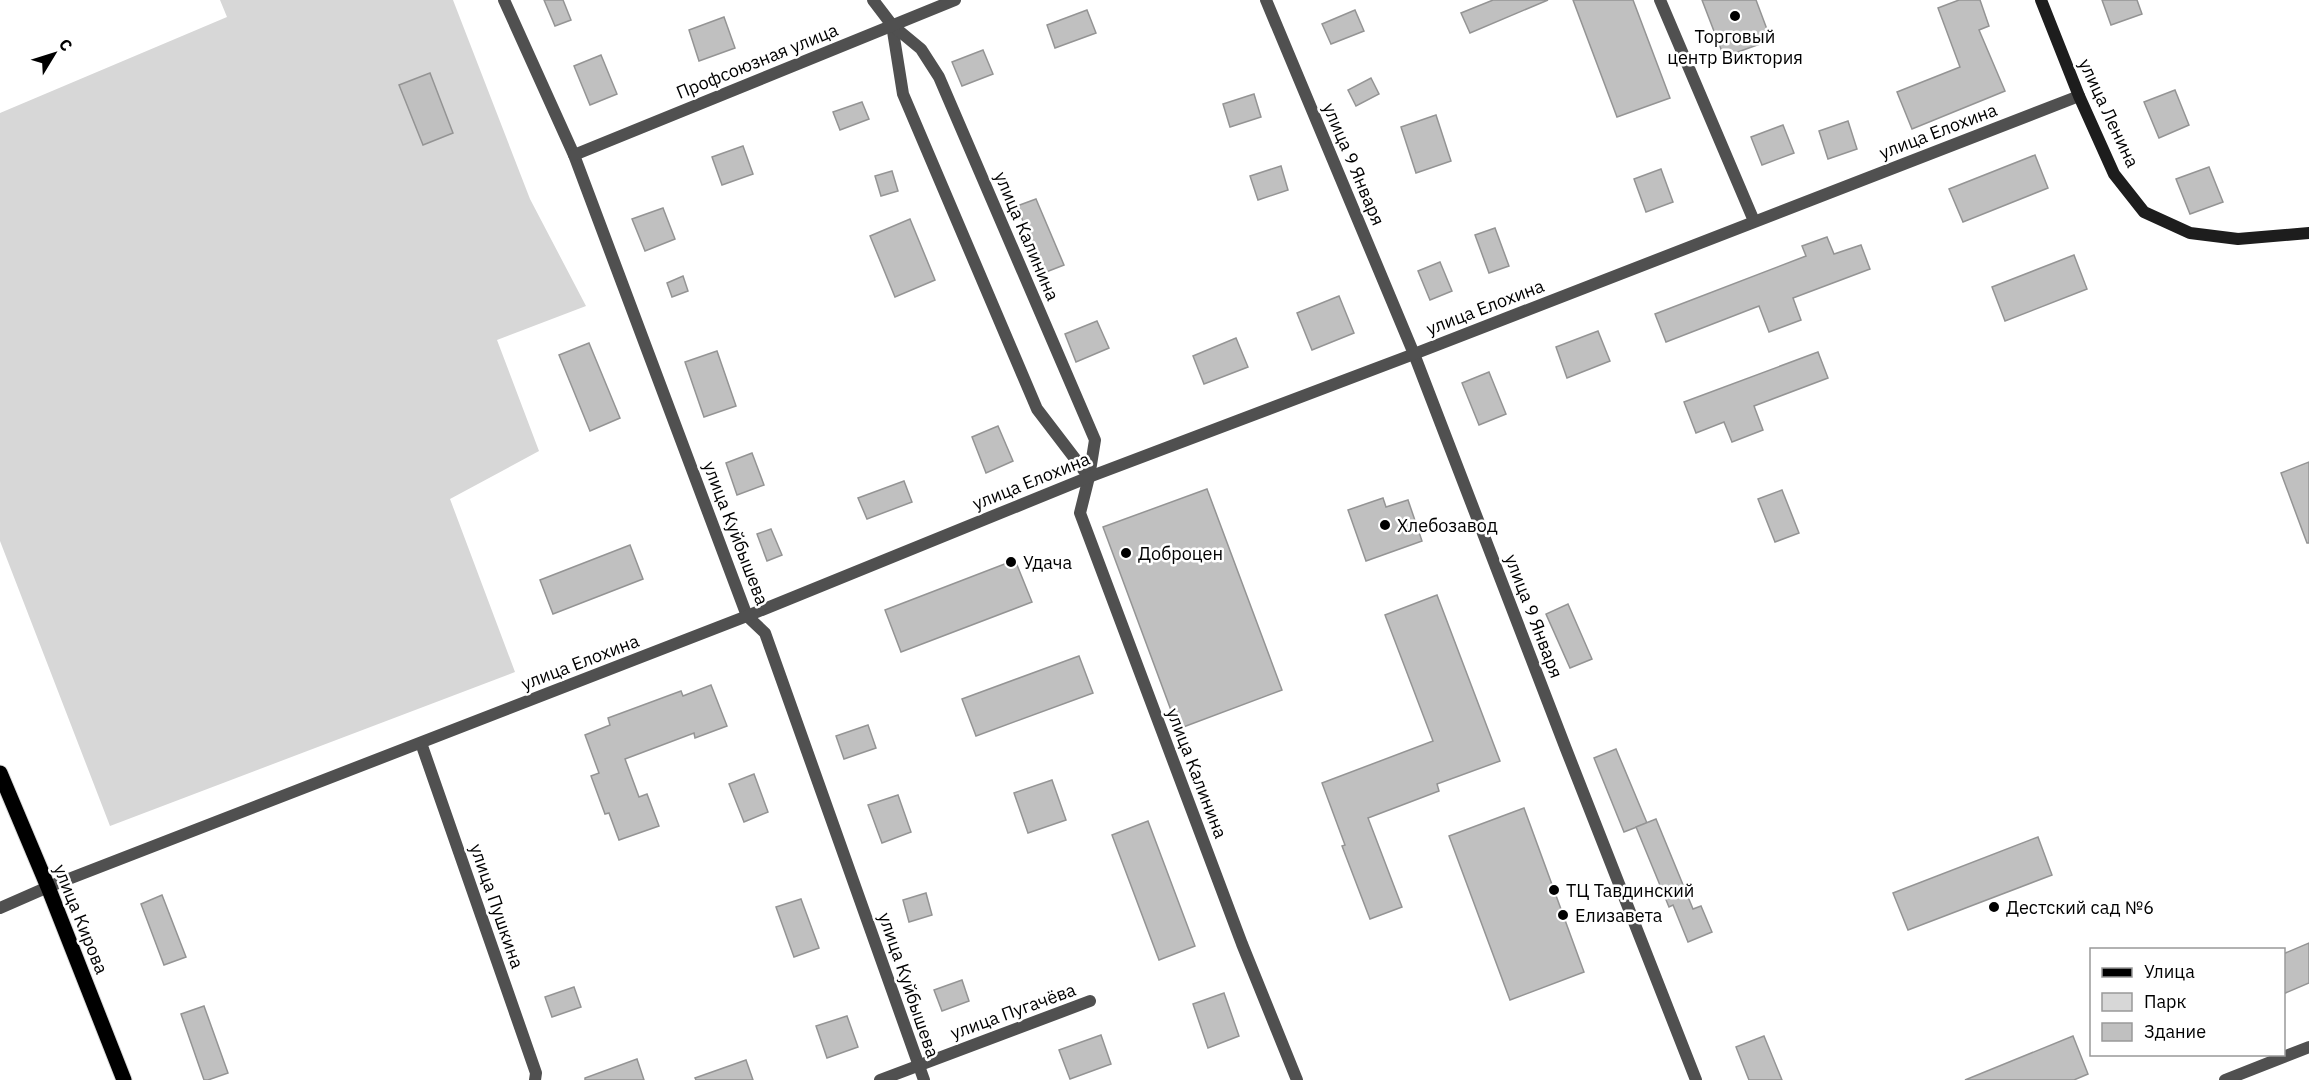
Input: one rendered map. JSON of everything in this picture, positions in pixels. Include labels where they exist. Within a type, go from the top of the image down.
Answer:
[{"type":"main road","name":"улица Кирова","points":[[0,773],[48,887],[124,1080]]},
{"type":"street","name":"улица Куйбышева","points":[[504,0],[574,155],[747,616],[765,633],[924,1080]]},
{"type":"street","name":"улица Калинина","points":[[873,0],[892,25],[921,49],[944,88],[1095,440],[1080,513],[1242,944],[1297,1080]]},
{"type":"street","name":"Профсоюзная улица","points":[[574,155],[955,0]]},
{"type":"street","name":"улица 9 Января","points":[[1266,0],[1414,354],[1696,1080]]},
{"type":"street","points":[[1660,0],[1754,221]]},
{"type":"street","name":"улица Ленина","points":[[2041,0],[2079,96],[2114,174],[2144,212],[2190,233],[2238,239],[2309,233]]},
{"type":"street","name":"улица Калинина","points":[[892,25],[903,94],[1037,410],[1089,477]]},
{"type":"street","name":"улица Елохина","points":[[0,908],[48,887],[747,616],[1089,477],[1414,354],[2079,96]]},
{"type":"street","name":"улица Пушкина","points":[[421,743],[536,1073],[535,1080]]},
{"type":"street","name":"улица Пугачёва","points":[[880,1080],[1090,1001]]},
{"type":"street","points":[[2225,1080],[2309,1047]]},
{"type":"green space","points":[[220,0],[453,0],[530,199],[586,306],[497,340],[539,451],[450,499],[515,672],[110,826],[0,541],[0,113],[227,17]]},
{"type":"building","points":[[544,0],[563,0],[571,20],[555,26]]},
{"type":"building","points":[[1493,0],[1548,0],[1470,33],[1461,13]]},
{"type":"building","points":[[1573,0],[1633,0],[1670,98],[1617,117]]},
{"type":"building","name":"Торговый центр Виктория","points":[[1702,0],[1756,0],[1771,40],[1724,57]]},
{"type":"building","points":[[1959,0],[1980,0],[1989,26],[1979,30],[2005,91],[1912,129],[1897,92],[1960,67],[1938,8]]},
{"type":"building","points":[[2102,0],[2137,0],[2142,14],[2111,25]]},
{"type":"building","points":[[1087,10],[1096,33],[1055,48],[1047,25]]},
{"type":"building","points":[[1355,10],[1364,31],[1331,44],[1322,24]]},
{"type":"building","points":[[724,17],[735,48],[699,61],[689,30]]},
{"type":"building","points":[[983,50],[993,74],[962,86],[952,62]]},
{"type":"building","points":[[601,55],[617,94],[590,105],[574,66]]},
{"type":"building","points":[[430,73],[453,133],[423,145],[399,85]]},
{"type":"building","points":[[1371,78],[1379,94],[1356,106],[1348,90]]},
{"type":"building","points":[[2175,90],[2189,125],[2159,138],[2144,102]]},
{"type":"building","points":[[1254,94],[1261,117],[1230,127],[1223,104]]},
{"type":"building","points":[[862,102],[869,119],[840,130],[833,112]]},
{"type":"building","points":[[1436,115],[1451,161],[1416,173],[1401,127]]},
{"type":"building","points":[[1848,121],[1857,149],[1828,159],[1819,131]]},
{"type":"building","points":[[1783,125],[1794,153],[1762,165],[1751,137]]},
{"type":"building","points":[[743,146],[753,174],[722,185],[712,157]]},
{"type":"building","points":[[2035,155],[2048,188],[1963,222],[1949,189]]},
{"type":"building","points":[[1281,166],[1288,190],[1258,200],[1250,176]]},
{"type":"building","points":[[2209,167],[2223,202],[2190,214],[2176,179]]},
{"type":"building","points":[[1661,169],[1673,202],[1646,212],[1634,179]]},
{"type":"building","points":[[892,171],[898,191],[881,196],[875,176]]},
{"type":"building","points":[[1036,199],[1064,265],[1041,274],[1017,206]]},
{"type":"building","points":[[663,208],[675,239],[645,251],[632,219]]},
{"type":"building","points":[[910,219],[935,280],[895,297],[870,236]]},
{"type":"building","points":[[1495,228],[1509,266],[1489,273],[1475,235]]},
{"type":"building","points":[[1827,237],[1834,254],[1861,245],[1870,269],[1793,298],[1801,320],[1769,332],[1759,306],[1666,342],[1655,314],[1806,256],[1802,246]]},
{"type":"building","points":[[2074,255],[2087,289],[2005,321],[1992,287]]},
{"type":"building","points":[[1440,262],[1452,291],[1430,300],[1418,271]]},
{"type":"building","points":[[683,276],[688,291],[672,297],[667,283]]},
{"type":"building","points":[[1339,296],[1354,333],[1312,350],[1297,313]]},
{"type":"building","points":[[1097,321],[1109,348],[1076,362],[1065,334]]},
{"type":"building","points":[[1598,331],[1610,361],[1567,378],[1556,347]]},
{"type":"building","points":[[1236,338],[1248,367],[1204,384],[1193,356]]},
{"type":"building","points":[[589,343],[620,418],[590,431],[559,355]]},
{"type":"building","points":[[717,351],[736,406],[704,417],[685,362]]},
{"type":"building","points":[[1818,352],[1828,378],[1754,406],[1763,430],[1732,442],[1724,422],[1696,433],[1684,402]]},
{"type":"building","points":[[1489,372],[1506,414],[1479,425],[1462,383]]},
{"type":"building","points":[[998,426],[1013,461],[986,473],[972,437]]},
{"type":"building","points":[[752,453],[764,485],[737,495],[726,463]]},
{"type":"building","points":[[2309,462],[2309,543],[2307,543],[2281,473]]},
{"type":"building","points":[[904,481],[912,502],[867,519],[858,498]]},
{"type":"building","points":[[1207,489],[1282,690],[1178,729],[1103,527]]},
{"type":"building","points":[[1782,490],[1799,533],[1775,542],[1758,499]]},
{"type":"building","name":"Хлебозавод","points":[[1383,498],[1386,507],[1408,500],[1422,541],[1366,561],[1348,510]]},
{"type":"building","points":[[771,529],[782,555],[767,561],[757,534]]},
{"type":"building","points":[[630,545],[643,579],[553,614],[540,580]]},
{"type":"building","points":[[1015,560],[1032,602],[901,652],[885,610]]},
{"type":"building","points":[[1437,595],[1500,761],[1437,784],[1439,791],[1368,818],[1402,907],[1370,919],[1342,846],[1345,845],[1322,783],[1433,741],[1385,615]]},
{"type":"building","points":[[1568,604],[1592,659],[1570,668],[1546,614]]},
{"type":"building","points":[[1079,656],[1093,693],[976,736],[962,699]]},
{"type":"building","points":[[711,685],[727,726],[695,738],[694,733],[625,759],[639,797],[647,794],[659,826],[619,840],[609,813],[605,814],[591,776],[599,773],[585,735],[610,725],[608,718],[681,691],[683,696]]},
{"type":"building","points":[[868,725],[876,748],[844,759],[836,736]]},
{"type":"building","points":[[1616,749],[1647,823],[1624,832],[1594,758]]},
{"type":"building","points":[[754,774],[768,812],[744,822],[729,784]]},
{"type":"building","points":[[1052,780],[1066,820],[1028,833],[1014,793]]},
{"type":"building","points":[[898,795],[911,832],[882,843],[868,805]]},
{"type":"building","points":[[1524,808],[1584,972],[1510,1000],[1449,836]]},
{"type":"building","points":[[1656,819],[1693,909],[1701,906],[1712,932],[1688,942],[1673,905],[1669,907],[1636,827]]},
{"type":"building","points":[[1148,821],[1195,946],[1159,960],[1112,835]]},
{"type":"building","points":[[2038,837],[2052,875],[1908,930],[1893,893]]},
{"type":"building","points":[[926,893],[932,915],[909,922],[903,900]]},
{"type":"building","points":[[162,895],[186,957],[164,965],[141,904]]},
{"type":"building","points":[[801,899],[819,948],[794,957],[776,907]]},
{"type":"building","points":[[2309,943],[2309,983],[2285,993],[2285,953]]},
{"type":"building","points":[[962,980],[969,1001],[942,1011],[934,990]]},
{"type":"building","points":[[574,987],[581,1007],[552,1017],[545,997]]},
{"type":"building","points":[[1224,993],[1239,1036],[1208,1048],[1193,1004]]},
{"type":"building","points":[[204,1006],[228,1073],[208,1080],[204,1080],[181,1014]]},
{"type":"building","points":[[847,1016],[858,1047],[827,1058],[816,1026]]},
{"type":"building","points":[[1101,1035],[1111,1064],[1070,1079],[1059,1050]]},
{"type":"building","points":[[1764,1036],[1782,1080],[1749,1080],[1736,1047]]},
{"type":"building","points":[[2073,1036],[2088,1074],[2074,1080],[1965,1080]]},
{"type":"building","points":[[637,1059],[644,1080],[585,1080],[585,1078]]},
{"type":"building","points":[[746,1060],[753,1080],[696,1080],[695,1078]]},
{"type":"place","name":"Торговый центр Виктория","points":[[1735,16]]},
{"type":"place","name":"Хлебозавод","points":[[1385,525]]},
{"type":"place","name":"Доброцен","points":[[1126,553]]},
{"type":"place","name":"Удача","points":[[1011,562]]},
{"type":"place","name":"ТЦ Тавдинский","points":[[1554,890]]},
{"type":"place","name":"Дестский сад №6","points":[[1994,907]]},
{"type":"place","name":"Елизавета","points":[[1563,915]]}]
